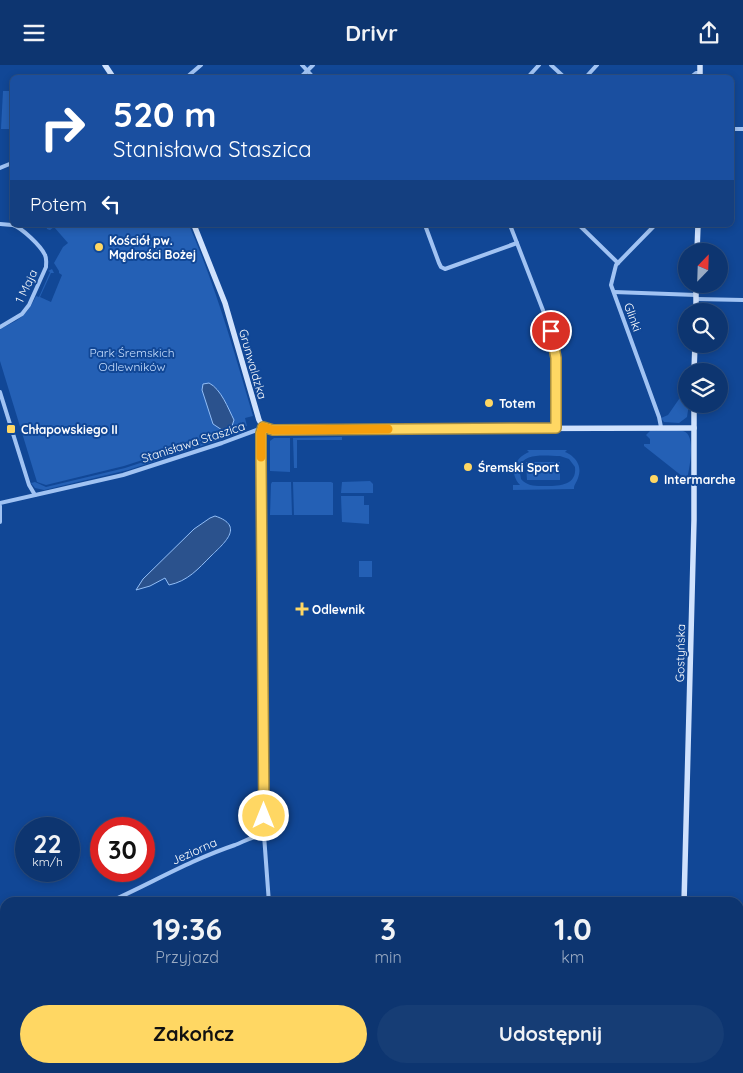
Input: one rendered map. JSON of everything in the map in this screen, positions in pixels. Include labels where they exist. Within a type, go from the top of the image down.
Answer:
[{"type":"main road","points":[[700,65],[700,75]]},
{"type":"main road","name":"Grunwaldzka","points":[[195,227],[225,303],[258,417],[263,427]]},
{"type":"main road","points":[[697,243],[698,227]]},
{"type":"main road","points":[[696,293],[696,303]]},
{"type":"main road","name":"Gostyńska","points":[[684,897],[694,520],[694,413]]},
{"type":"main road","name":"Stanisława Staszica","points":[[263,427],[273,430],[694,427]]},
{"type":"street","points":[[190,75],[202,65]]},
{"type":"street","points":[[302,65],[311,75]]},
{"type":"street","points":[[304,75],[314,65]]},
{"type":"street","points":[[530,75],[539,65]]},
{"type":"street","points":[[550,65],[562,75]]},
{"type":"street","points":[[588,75],[597,65]]},
{"type":"street","name":"1 Maja","points":[[0,327],[22,314],[29,305],[46,267],[47,260],[40,247],[18,227]]},
{"type":"street","points":[[426,227],[439,263],[445,269],[517,243]]},
{"type":"street","points":[[511,227],[551,331],[554,344],[556,358],[556,428]]},
{"type":"street","points":[[581,227],[618,263],[653,227]]},
{"type":"street","name":"Glinki","points":[[618,263],[611,283],[661,427]]},
{"type":"street","points":[[614,293],[743,300]]},
{"type":"street","points":[[0,392],[1,401],[29,485],[35,495]]},
{"type":"street","name":"Stanisława Staszica","points":[[0,504],[136,471],[253,433],[263,427]]},
{"type":"street","name":"Grunwaldzka","points":[[263,427],[261,433],[261,461],[264,835],[269,897]]},
{"type":"street","points":[[0,504],[0,523]]},
{"type":"street","name":"Jeziorna","points":[[120,897],[204,855],[264,835]]},
{"type":"green space","points":[[3,91],[10,91],[10,129],[1,129]]},
{"type":"green space","name":"Park Śremskich Odlewników","points":[[54,227],[190,227],[232,343],[253,416],[245,418],[247,426],[124,466],[46,485],[37,482],[0,361],[0,329],[26,313],[36,296],[39,297],[50,272],[48,271],[52,269],[54,273],[51,273],[40,297],[51,302],[62,275],[54,263],[63,247],[68,243]]},
{"type":"green space","points":[[678,401],[678,413],[688,413],[687,417],[679,423],[664,422],[661,418],[668,415]]},
{"type":"green space","points":[[243,429],[244,432],[128,470],[44,490],[35,488],[31,483],[35,482],[46,487],[125,468]]},
{"type":"green space","points":[[675,430],[683,431],[687,434],[690,439],[691,453],[687,480],[644,446],[644,444],[650,444],[650,439],[646,435],[650,431]]},
{"type":"green space","points":[[342,437],[342,440],[297,440],[297,468],[294,468],[293,438]]},
{"type":"green space","points":[[274,438],[290,438],[290,472],[270,471],[270,441]]},
{"type":"green space","points":[[527,450],[567,450],[565,452],[575,459],[579,466],[579,474],[574,489],[513,490],[513,485],[520,485],[515,476],[515,466],[520,458],[529,452]],"holes":[[[542,456],[560,456],[569,459],[575,467],[575,473],[573,478],[567,483],[557,486],[536,486],[530,485],[521,479],[519,467],[526,459]]]},
{"type":"green space","points":[[526,462],[560,462],[560,480],[527,480]]},
{"type":"green space","points":[[370,481],[373,484],[373,493],[341,493],[342,482]]},
{"type":"green space","points":[[272,482],[291,482],[292,515],[270,515]]},
{"type":"green space","points":[[293,482],[333,483],[333,515],[294,515]]},
{"type":"green space","points":[[341,496],[364,496],[364,505],[369,505],[369,524],[342,522]]},
{"type":"green space","points":[[359,561],[372,561],[372,577],[359,577]]},
{"type":"shaded area","points":[[209,383],[221,394],[234,420],[231,429],[222,430],[213,424],[202,390],[203,384]]},
{"type":"shaded area","points":[[215,516],[224,520],[231,530],[226,541],[197,570],[176,583],[169,585],[165,578],[150,586],[136,590],[143,579],[194,529]]},
{"type":"slow traffic","points":[[261,457],[261,433],[263,427],[273,430],[388,429]]},
{"type":"place","name":"Kościół pw. Mądrości Bożej","points":[[99,247]]},
{"type":"place","name":"Totem","points":[[489,403]]},
{"type":"place","name":"Chłapowskiego II","points":[[11,429]]},
{"type":"place","name":"Śremski Sport","points":[[468,467]]},
{"type":"place","name":"Intermarche","points":[[654,479]]},
{"type":"place","name":"Odlewnik","points":[[302,609]]},
{"type":"route","points":[[264,816],[261,461],[261,433],[263,427],[273,430],[556,428],[556,358],[551,331]]}]
